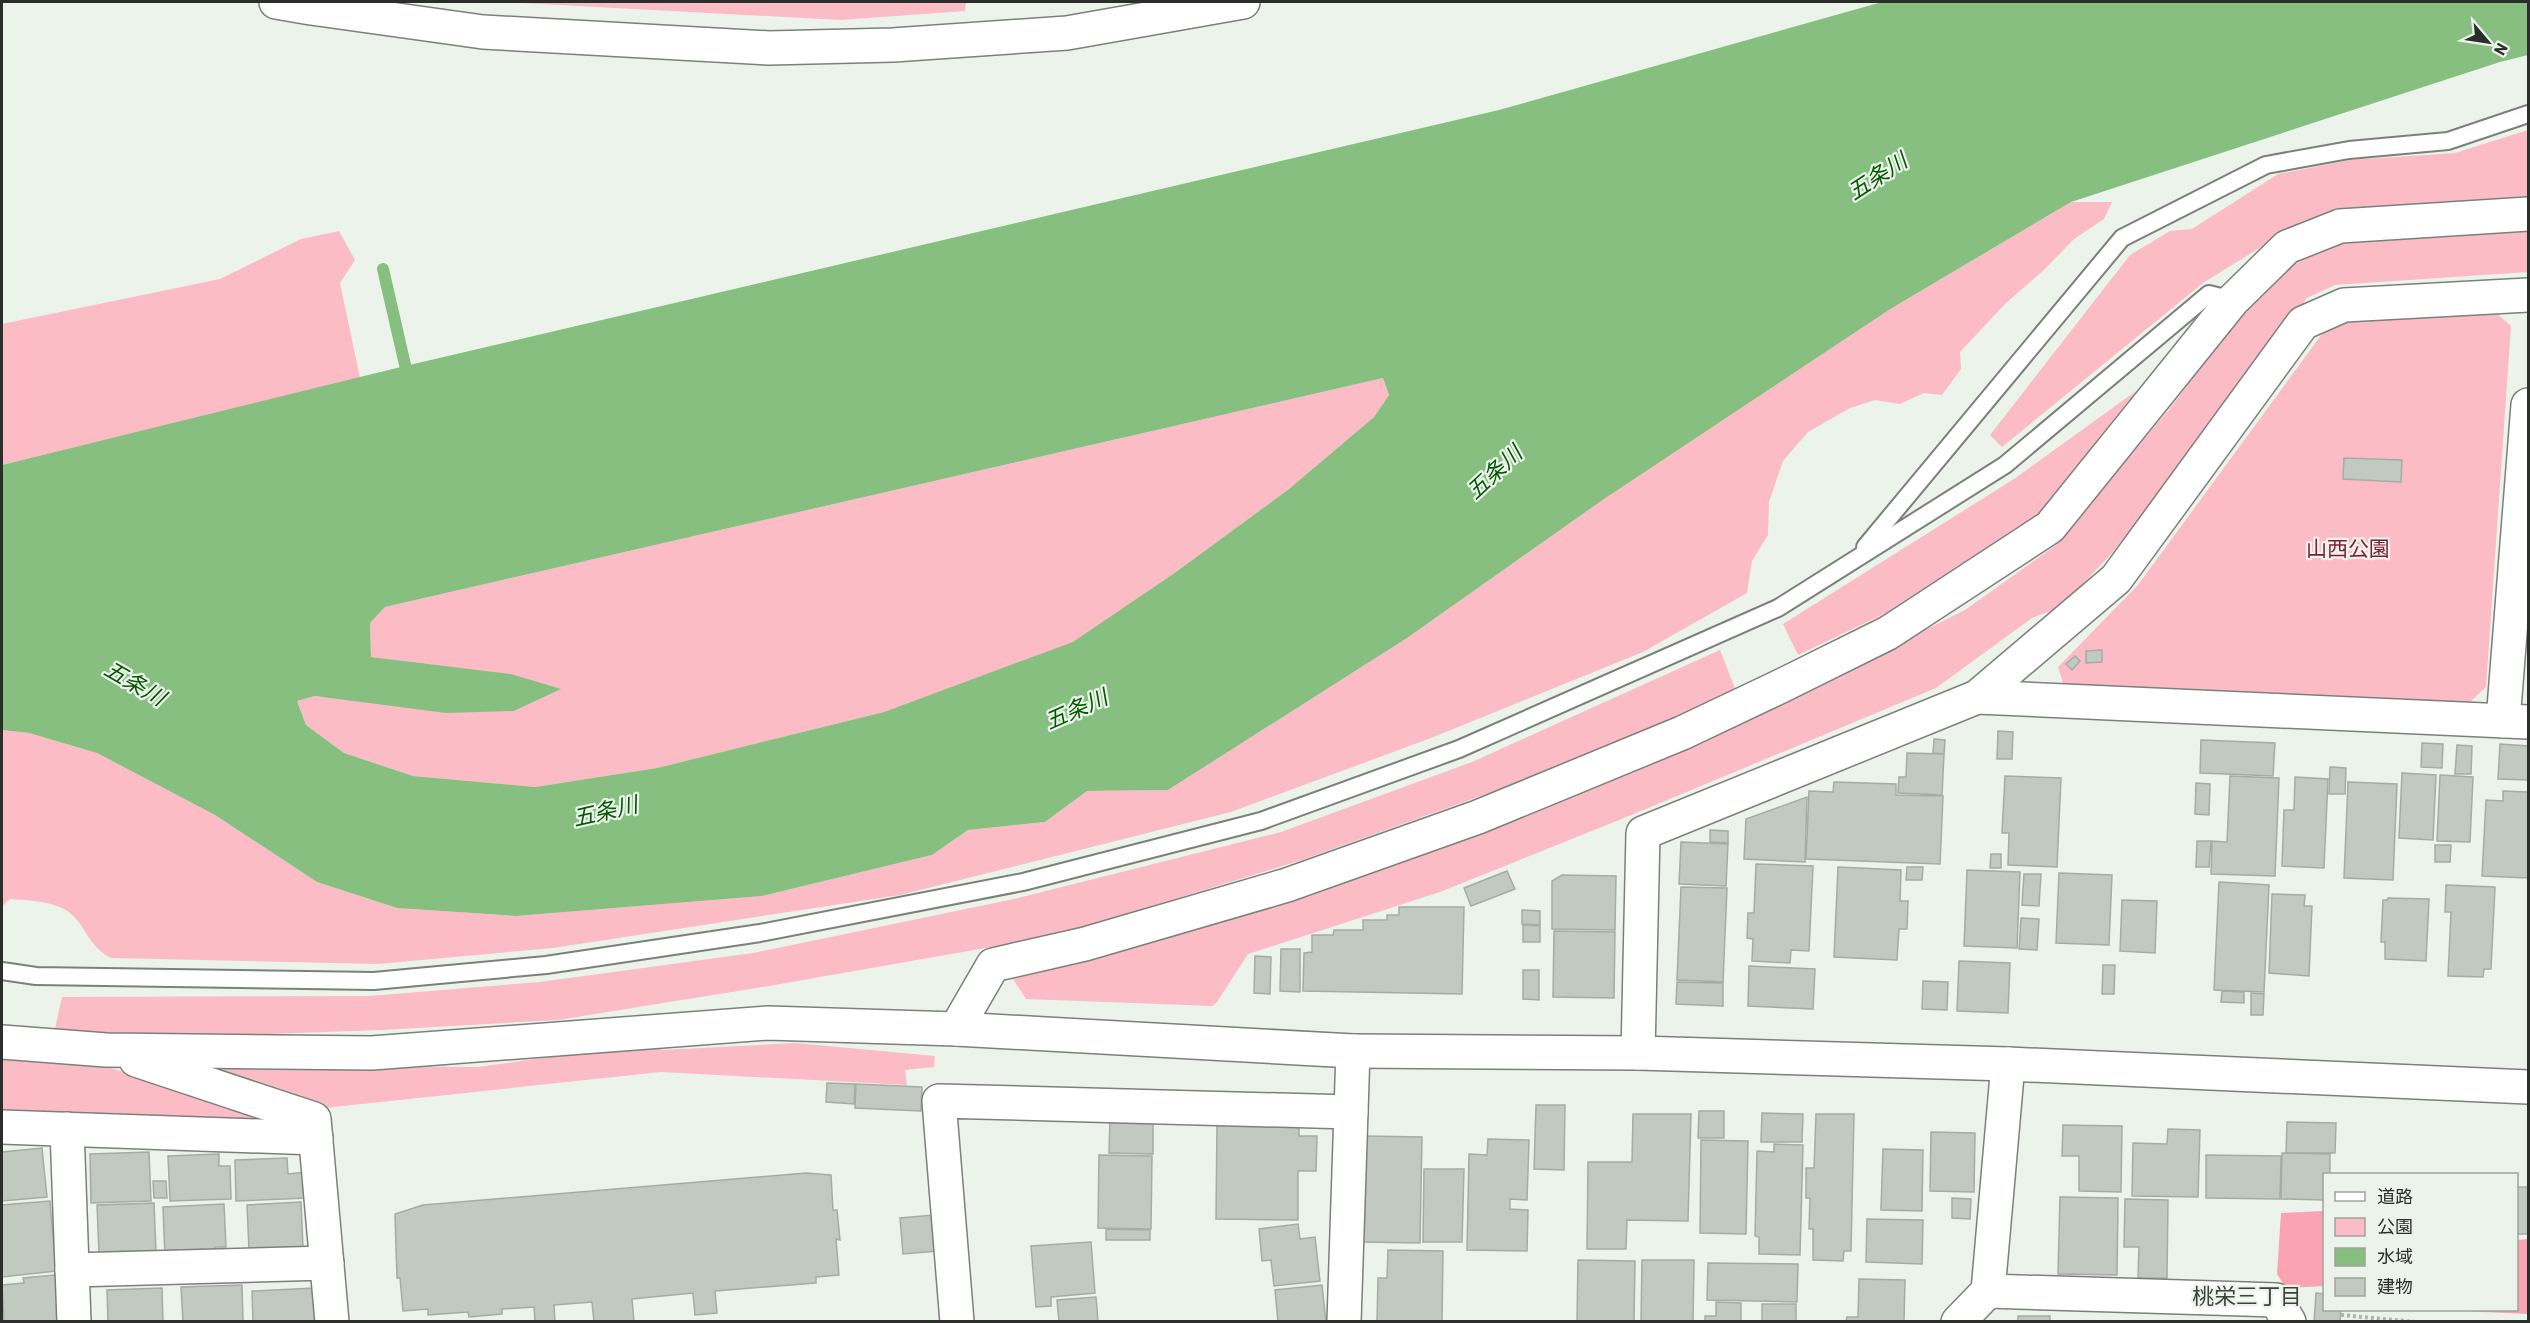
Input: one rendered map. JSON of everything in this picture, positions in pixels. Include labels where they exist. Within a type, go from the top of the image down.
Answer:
[{"type":"street","points":[[276,2],[483,32],[769,48],[893,45],[1067,33],[1243,2]]},
{"type":"street","points":[[956,1029],[993,965],[1084,944],[1287,885],[1478,817],[1682,733],[1888,633],[2050,527],[2233,300],[2287,248],[2340,226],[2529,214]]},
{"type":"street","points":[[1638,1053],[1643,833],[1977,697],[2116,579],[2303,323],[2344,305],[2529,295]]},
{"type":"street","points":[[1977,697],[2516,722],[2529,405]]},
{"type":"street","points":[[2,1042],[106,1050],[372,1053],[768,1023],[956,1029],[1353,1052],[1638,1053],[2008,1064],[2529,1087]]},
{"type":"street","points":[[106,1050],[314,1119],[332,1322]]},
{"type":"street","points":[[1344,1322],[1353,1052]]},
{"type":"street","points":[[1958,1322],[1988,1291],[2008,1064]]},
{"type":"street","points":[[957,1322],[939,1101],[1351,1112]]},
{"type":"street","points":[[2,1126],[316,1138]]},
{"type":"street","points":[[67,1129],[74,1322]]},
{"type":"street","points":[[72,1270],[327,1263]]},
{"type":"street","points":[[1988,1291],[2276,1300],[2289,1322]]},
{"type":"lane","points":[[1855,559],[2122,238],[2266,165],[2349,150],[2448,141],[2529,114]]},
{"type":"lane","points":[[2,971],[36,976],[374,981],[546,965],[760,933],[1023,882],[1261,821],[1459,749],[1778,608],[2005,465],[2209,294],[2233,300]]},
{"type":"path","points":[[2341,1315],[2416,1322]]},
{"type":"green space","points":[[503,2],[966,2],[965,11],[840,20]]},
{"type":"green space","points":[[2528,130],[2528,196],[2351,209],[2303,221],[2203,283],[2002,447],[1990,435],[2130,255],[2170,231],[2192,229],[2278,174],[2350,160],[2455,153]]},
{"type":"green space","points":[[2071,202],[2112,202],[2104,219],[2074,239],[2046,268],[2006,303],[1960,352],[1961,369],[1942,395],[1924,393],[1900,404],[1875,400],[1850,408],[1808,432],[1783,461],[1769,502],[1768,535],[1752,561],[1747,593],[1643,652],[1431,738],[1231,812],[900,895],[553,948],[378,964],[111,958],[92,942],[76,918],[64,909],[41,902],[10,899],[2,906],[2,730],[29,733],[97,753],[215,815],[317,882],[397,908],[516,916],[762,896],[932,855],[968,830],[1045,822],[1087,791],[1168,790],[1407,638],[1604,499],[1892,308]]},
{"type":"green space","points":[[2528,230],[2528,272],[2335,285],[2307,298],[2113,552],[2061,607],[2032,618],[1936,688],[1440,892],[1248,954],[1217,1002],[1212,1006],[1026,999],[1013,979],[1106,955],[1313,895],[1602,785],[1786,700],[1965,610],[2056,545],[2171,407],[2241,315],[2290,266],[2337,244]]},
{"type":"green space","points":[[339,231],[355,260],[340,283],[360,378],[2,465],[2,324],[220,279],[301,239]]},
{"type":"green space","name":"山西公園","points":[[2493,310],[2511,326],[2486,687],[2470,702],[2065,689],[2058,667],[2138,585],[2322,334],[2343,320]]},
{"type":"green space","points":[[1383,378],[1389,395],[1374,417],[1289,489],[1176,572],[1073,643],[884,712],[657,768],[535,787],[413,776],[344,753],[306,725],[297,701],[315,696],[514,711],[560,689],[436,666],[371,657],[370,623],[385,607]]},
{"type":"green space","points":[[2136,391],[2040,512],[1884,614],[1798,655],[1783,624],[2014,479]]},
{"type":"green space","points":[[1720,650],[1736,691],[1573,763],[1302,860],[1054,936],[558,1020],[381,1030],[125,1039],[54,1033],[62,997],[369,996],[540,982],[753,953],[1014,899],[1281,832],[1472,762]]},
{"type":"green space","points":[[795,1043],[935,1056],[934,1067],[905,1070],[907,1085],[661,1072],[324,1108],[176,1065],[478,1067],[644,1044],[663,1050]]},
{"type":"green space","points":[[2,1059],[108,1067],[279,1123],[2,1110]]},
{"type":"shaded area","points":[[2323,1211],[2323,1286],[2286,1288],[2277,1274],[2281,1213]]},
{"type":"shaded area","points":[[2528,1239],[2528,1314],[2461,1311],[2518,1311],[2518,1240]]},
{"type":"water","name":"五条川","points":[[1882,2],[2528,2],[2528,55],[2500,62],[2071,202],[1892,308],[1604,499],[1407,638],[1168,790],[1087,791],[1045,822],[968,830],[932,855],[762,896],[516,916],[397,908],[317,882],[215,815],[97,753],[29,733],[2,730],[2,465],[405,366],[1499,110]],"holes":[[[1383,378],[1389,395],[1374,417],[1289,489],[1176,572],[1073,642],[884,712],[657,768],[535,787],[413,776],[344,753],[306,725],[297,701],[315,696],[446,713],[514,711],[561,689],[511,674],[371,657],[370,623],[385,607]]]},
{"type":"building","points":[[2344,458],[2402,460],[2401,482],[2343,479]]},
{"type":"building","points":[[2102,650],[2102,662],[2086,663],[2086,651]]},
{"type":"building","points":[[2075,656],[2080,661],[2072,670],[2066,664]]},
{"type":"building","points":[[1998,731],[2013,732],[2012,759],[1997,759]]},
{"type":"building","points":[[1934,739],[1945,740],[1944,754],[1933,753]]},
{"type":"building","points":[[2201,740],[2275,743],[2273,776],[2200,773]]},
{"type":"building","points":[[2422,743],[2443,744],[2442,768],[2421,767]]},
{"type":"building","points":[[2500,744],[2528,746],[2528,780],[2498,779]]},
{"type":"building","points":[[2457,745],[2472,746],[2471,774],[2455,774]]},
{"type":"building","points":[[1907,753],[1944,754],[1942,795],[1898,793],[1899,777],[1906,777]]},
{"type":"building","points":[[2330,767],[2346,768],[2345,794],[2329,794]]},
{"type":"building","points":[[2402,773],[2436,775],[2433,840],[2399,838]]},
{"type":"building","points":[[2440,775],[2473,777],[2470,842],[2437,841]]},
{"type":"building","points":[[2005,776],[2061,778],[2057,867],[2008,865],[2009,833],[2002,833]]},
{"type":"building","points":[[2230,776],[2279,778],[2275,876],[2211,874],[2212,841],[2227,842]]},
{"type":"building","points":[[2295,777],[2328,779],[2324,868],[2282,866],[2284,810],[2294,810]]},
{"type":"building","points":[[1834,782],[1896,784],[1896,795],[1943,796],[1940,864],[1806,859],[1809,791],[1833,792]]},
{"type":"building","points":[[2348,782],[2397,784],[2393,880],[2344,878]]},
{"type":"building","points":[[2196,783],[2210,784],[2209,815],[2195,814]]},
{"type":"building","points":[[2503,791],[2528,792],[2528,878],[2482,876],[2486,800],[2503,801]]},
{"type":"building","points":[[1807,797],[1805,862],[1744,859],[1746,819]]},
{"type":"building","points":[[1710,830],[1728,831],[1728,843],[1710,842]]},
{"type":"building","points":[[2197,841],[2211,841],[2209,867],[2196,867]]},
{"type":"building","points":[[1681,842],[1728,844],[1726,886],[1679,884]]},
{"type":"building","points":[[2435,845],[2451,845],[2450,862],[2435,862]]},
{"type":"building","points":[[1991,854],[2001,854],[2001,868],[1990,868]]},
{"type":"building","points":[[1756,864],[1813,866],[1809,951],[1791,950],[1790,963],[1752,961],[1753,939],[1747,938],[1748,913],[1754,913]]},
{"type":"building","points":[[1838,867],[1901,870],[1900,901],[1908,901],[1907,929],[1899,929],[1897,960],[1834,957]]},
{"type":"building","points":[[1907,867],[1923,867],[1922,880],[1906,880]]},
{"type":"building","points":[[1967,870],[2020,872],[2017,948],[1964,946]]},
{"type":"building","points":[[1507,871],[1515,889],[1471,906],[1464,888]]},
{"type":"building","points":[[2059,873],[2112,875],[2109,945],[2056,943]]},
{"type":"building","points":[[2024,874],[2041,874],[2039,906],[2022,905]]},
{"type":"building","points":[[1562,875],[1616,876],[1615,930],[1552,929],[1552,881]]},
{"type":"building","points":[[2219,882],[2269,885],[2264,992],[2214,990]]},
{"type":"building","points":[[2446,885],[2495,887],[2491,969],[2484,969],[2483,977],[2448,976],[2451,912],[2445,912]]},
{"type":"building","points":[[1681,887],[1727,888],[1723,982],[1677,980]]},
{"type":"building","points":[[2272,894],[2305,895],[2304,906],[2312,906],[2309,976],[2269,973]]},
{"type":"building","points":[[2388,898],[2429,899],[2426,961],[2385,959],[2385,942],[2381,942],[2383,900]]},
{"type":"building","points":[[2122,900],[2157,901],[2155,953],[2120,951]]},
{"type":"building","points":[[1399,907],[1464,907],[1462,994],[1303,991],[1304,953],[1312,952],[1312,935],[1333,935],[1334,930],[1363,930],[1363,920],[1387,920],[1387,915],[1399,915]]},
{"type":"building","points":[[1522,910],[1540,911],[1540,925],[1522,924]]},
{"type":"building","points":[[2021,918],[2039,919],[2037,950],[2019,949]]},
{"type":"building","points":[[1523,925],[1540,926],[1540,942],[1523,942]]},
{"type":"building","points":[[1554,931],[1615,932],[1614,998],[1553,997]]},
{"type":"building","points":[[1281,949],[1300,949],[1300,992],[1280,991]]},
{"type":"building","points":[[1255,956],[1271,957],[1270,994],[1254,993]]},
{"type":"building","points":[[1959,961],[2010,963],[2008,1013],[1957,1011]]},
{"type":"building","points":[[2103,965],[2115,965],[2114,994],[2102,994]]},
{"type":"building","points":[[1749,966],[1815,969],[1813,1009],[1748,1006]]},
{"type":"building","points":[[1523,970],[1539,970],[1539,1000],[1523,999]]},
{"type":"building","points":[[1923,981],[1948,982],[1947,1010],[1922,1009]]},
{"type":"building","points":[[1677,982],[1723,983],[1723,1006],[1676,1004]]},
{"type":"building","points":[[2222,991],[2244,992],[2244,1003],[2221,1002]]},
{"type":"building","points":[[2251,993],[2264,994],[2263,1015],[2251,1015]]},
{"type":"building","points":[[827,1083],[855,1084],[854,1104],[826,1102]]},
{"type":"building","points":[[856,1084],[922,1087],[921,1111],[855,1108]]},
{"type":"building","points":[[1536,1105],[1565,1105],[1564,1170],[1534,1169]]},
{"type":"building","points":[[1699,1111],[1724,1111],[1724,1138],[1698,1138]]},
{"type":"building","points":[[1762,1113],[1803,1114],[1802,1142],[1761,1142]]},
{"type":"building","points":[[1633,1114],[1691,1114],[1688,1221],[1627,1220],[1626,1249],[1587,1249],[1588,1162],[1632,1162]]},
{"type":"building","points":[[1816,1114],[1854,1114],[1851,1251],[1844,1251],[1843,1261],[1813,1260],[1813,1229],[1809,1229],[1810,1198],[1806,1198],[1806,1168],[1814,1168]]},
{"type":"building","points":[[1110,1119],[1153,1120],[1153,1154],[1109,1153]]},
{"type":"building","points":[[1217,1122],[1299,1124],[1299,1136],[1317,1136],[1316,1171],[1298,1171],[1298,1220],[1216,1219]]},
{"type":"building","points":[[2287,1122],[2336,1123],[2335,1153],[2286,1153]]},
{"type":"building","points":[[2063,1125],[2122,1126],[2121,1192],[2079,1191],[2079,1156],[2062,1156]]},
{"type":"building","points":[[2168,1129],[2200,1130],[2198,1197],[2132,1196],[2133,1143],[2167,1144]]},
{"type":"building","points":[[1931,1132],[1975,1133],[1974,1192],[1930,1191]]},
{"type":"building","points":[[1365,1136],[1422,1137],[1420,1243],[1362,1242]]},
{"type":"building","points":[[1488,1139],[1529,1140],[1527,1200],[1510,1199],[1510,1209],[1528,1210],[1527,1251],[1467,1250],[1469,1154],[1487,1155]]},
{"type":"building","points":[[1701,1140],[1748,1141],[1746,1234],[1700,1233]]},
{"type":"building","points":[[1774,1144],[1803,1145],[1800,1255],[1759,1254],[1759,1237],[1755,1236],[1757,1151],[1774,1152]]},
{"type":"building","points":[[42,1148],[47,1197],[2,1201],[2,1152]]},
{"type":"building","points":[[1883,1149],[1923,1150],[1922,1211],[1881,1210]]},
{"type":"building","points":[[149,1152],[151,1201],[91,1203],[90,1154]]},
{"type":"building","points":[[2282,1153],[2330,1154],[2330,1173],[2323,1173],[2323,1200],[2281,1199]]},
{"type":"building","points":[[219,1154],[219,1166],[230,1166],[231,1199],[170,1201],[168,1156]]},
{"type":"building","points":[[1099,1155],[1152,1156],[1151,1229],[1098,1228]]},
{"type":"building","points":[[2206,1155],[2281,1156],[2280,1199],[2206,1198]]},
{"type":"building","points":[[287,1158],[288,1174],[306,1172],[307,1198],[236,1201],[235,1160]]},
{"type":"building","points":[[1424,1169],[1464,1169],[1462,1242],[1423,1242]]},
{"type":"building","points":[[806,1173],[831,1175],[833,1210],[837,1210],[840,1240],[836,1239],[839,1275],[816,1277],[816,1283],[715,1291],[717,1313],[695,1315],[693,1293],[632,1299],[634,1322],[594,1322],[592,1302],[554,1305],[555,1322],[535,1322],[534,1307],[502,1309],[502,1314],[469,1317],[468,1312],[428,1315],[428,1309],[403,1311],[400,1278],[397,1278],[395,1214],[423,1205]]},
{"type":"building","points":[[153,1181],[166,1181],[167,1198],[154,1198]]},
{"type":"building","points":[[2518,1187],[2528,1187],[2528,1234],[2518,1234]]},
{"type":"building","points":[[2060,1197],[2118,1198],[2117,1275],[2058,1274]]},
{"type":"building","points":[[1952,1198],[1971,1199],[1970,1219],[1952,1218]]},
{"type":"building","points":[[2125,1199],[2168,1200],[2167,1278],[2138,1278],[2139,1247],[2124,1247]]},
{"type":"building","points":[[50,1201],[56,1271],[2,1277],[2,1205]]},
{"type":"building","points":[[301,1202],[303,1248],[249,1250],[247,1205]]},
{"type":"building","points":[[154,1203],[156,1251],[99,1253],[97,1205]]},
{"type":"building","points":[[224,1204],[226,1247],[215,1247],[215,1254],[165,1257],[163,1207]]},
{"type":"building","points":[[934,1215],[937,1251],[903,1254],[900,1218]]},
{"type":"building","points":[[1867,1219],[1923,1220],[1922,1264],[1866,1262]]},
{"type":"building","points":[[1298,1224],[1300,1239],[1315,1237],[1320,1281],[1274,1286],[1271,1260],[1262,1261],[1259,1229]]},
{"type":"building","points":[[1106,1229],[1150,1230],[1150,1240],[1106,1240]]},
{"type":"building","points":[[1091,1242],[1095,1293],[1051,1297],[1051,1306],[1036,1307],[1031,1246]]},
{"type":"building","points":[[1388,1250],[1443,1251],[1442,1322],[1377,1322],[1378,1278],[1387,1278]]},
{"type":"building","points":[[1578,1260],[1635,1261],[1634,1322],[1577,1322]]},
{"type":"building","points":[[1642,1260],[1694,1260],[1693,1322],[1641,1322]]},
{"type":"building","points":[[1708,1263],[1798,1264],[1797,1302],[1707,1300]]},
{"type":"building","points":[[55,1275],[59,1322],[4,1322],[2,1285],[24,1283],[23,1278]]},
{"type":"building","points":[[1859,1279],[1905,1280],[1904,1322],[1846,1322],[1847,1317],[1858,1317]]},
{"type":"building","points":[[242,1285],[243,1322],[183,1322],[181,1287]]},
{"type":"building","points":[[1322,1285],[1326,1322],[1278,1322],[1275,1290]]},
{"type":"building","points":[[162,1288],[163,1322],[108,1322],[107,1290]]},
{"type":"building","points":[[314,1288],[315,1322],[253,1322],[252,1291]]},
{"type":"building","points":[[2316,1293],[2323,1294],[2323,1311],[2341,1311],[2340,1322],[2314,1322]]},
{"type":"building","points":[[1096,1297],[1098,1322],[1059,1322],[1057,1300]]},
{"type":"building","points":[[1716,1302],[1741,1303],[1741,1322],[1705,1322],[1705,1316],[1716,1316]]},
{"type":"building","points":[[1762,1304],[1796,1304],[1796,1322],[1762,1322]]},
{"type":"building","points":[[2018,1316],[2050,1316],[2050,1322],[2018,1322]]},
{"type":"waterway","points":[[383,269],[409,382]]},
{"type":"district","name":"桃栄三丁目","points":[[2247,1296]]}]
